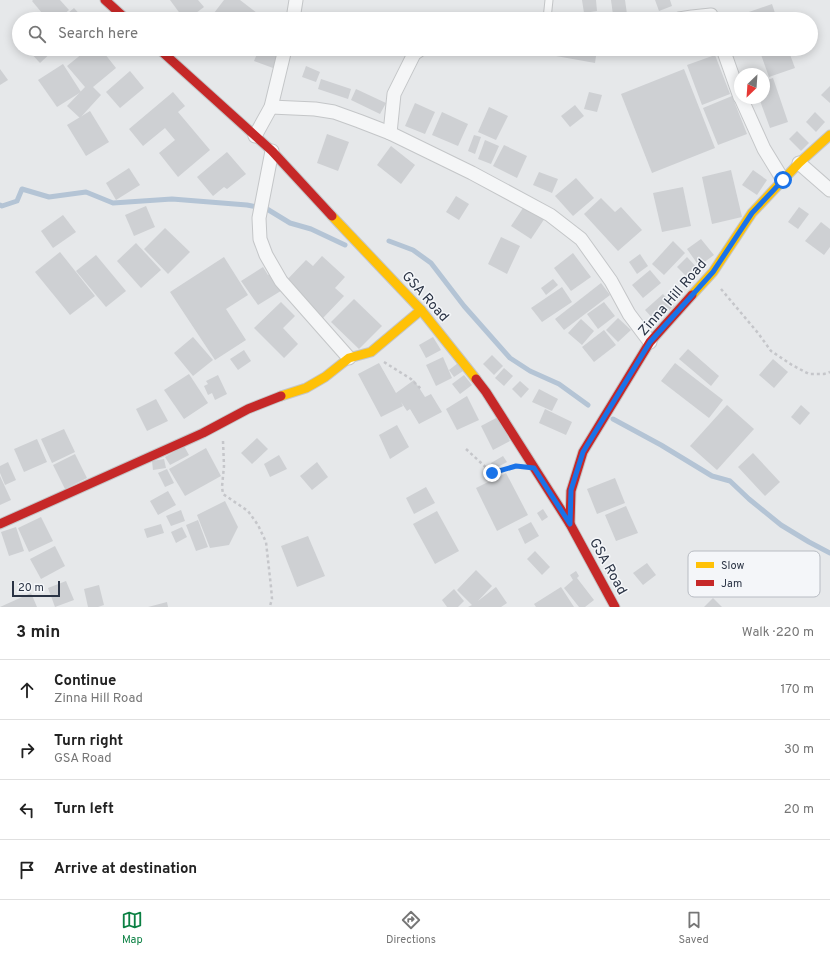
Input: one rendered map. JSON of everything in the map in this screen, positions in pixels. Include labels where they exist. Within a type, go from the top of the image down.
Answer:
[{"type":"street","points":[[105,0],[118,12]]},
{"type":"street","points":[[294,12],[296,0]]},
{"type":"street","name":"GSA Road","points":[[167,56],[272,152],[422,310],[486,392],[570,524],[615,607]]},
{"type":"street","points":[[255,136],[271,107],[283,56]]},
{"type":"street","points":[[390,133],[394,94],[413,56]]},
{"type":"street","points":[[725,56],[734,80]]},
{"type":"street","points":[[743,104],[764,149],[783,180]]},
{"type":"street","points":[[271,107],[315,109],[334,112],[390,133],[472,173],[550,214],[581,239],[611,281],[630,314],[650,342]]},
{"type":"street","name":"Zinna Hill Road","points":[[570,524],[571,490],[583,452],[650,342],[713,272],[752,213],[799,163],[830,135]]},
{"type":"street","points":[[272,152],[260,218],[260,239],[266,255],[281,281],[349,358]]},
{"type":"street","points":[[799,163],[830,190]]},
{"type":"street","points":[[0,524],[196,436],[254,406],[306,388],[325,377],[349,358],[371,352],[422,310]]},
{"type":"lane","points":[[548,12],[549,0]]},
{"type":"path","points":[[713,272],[720,287],[771,351],[809,374],[824,374],[830,372]]},
{"type":"path","points":[[371,352],[411,379],[421,389]]},
{"type":"path","points":[[222,423],[224,466],[222,487],[223,494],[248,511],[258,525],[266,542],[272,599],[269,607]]},
{"type":"path","points":[[466,449],[492,473],[516,466],[534,468]]},
{"type":"building","points":[[60,0],[69,10],[67,12],[41,12],[32,1]]},
{"type":"building","points":[[170,0],[198,0],[204,7],[197,12],[179,12]]},
{"type":"building","points":[[224,0],[240,0],[256,12],[215,12]]},
{"type":"building","points":[[582,0],[596,0],[597,11],[584,12]]},
{"type":"building","points":[[611,0],[625,0],[627,12],[613,12]]},
{"type":"building","points":[[655,0],[670,0],[672,6],[659,11]]},
{"type":"building","points":[[772,4],[775,12],[749,12]]},
{"type":"building","points":[[74,8],[78,12],[69,12]]},
{"type":"building","points":[[34,56],[48,56],[40,63]]},
{"type":"building","points":[[79,56],[107,56],[116,68],[93,87],[101,95],[80,118],[67,106],[85,87],[67,66]]},
{"type":"building","points":[[256,56],[278,56],[273,68],[254,61]]},
{"type":"building","points":[[556,56],[596,56],[595,63]]},
{"type":"building","points":[[715,56],[730,94],[702,105],[687,65]]},
{"type":"building","points":[[762,56],[791,56],[795,68],[770,77],[770,68],[766,68]]},
{"type":"building","points":[[63,64],[81,92],[57,107],[38,80]]},
{"type":"building","points":[[306,66],[320,72],[316,82],[302,77]]},
{"type":"building","points":[[0,69],[8,80],[0,85]]},
{"type":"building","points":[[684,69],[715,148],[652,173],[621,94]]},
{"type":"building","points":[[130,71],[144,88],[120,108],[106,92]]},
{"type":"building","points":[[773,78],[788,122],[770,128],[761,104],[770,104],[770,79]]},
{"type":"building","points":[[321,79],[351,89],[348,99],[318,89]]},
{"type":"building","points":[[830,86],[830,103],[821,95]]},
{"type":"building","points":[[356,89],[386,103],[380,114],[351,100]]},
{"type":"building","points":[[173,92],[185,106],[178,112],[210,150],[178,177],[159,153],[175,140],[165,128],[143,146],[129,129]]},
{"type":"building","points":[[589,92],[602,95],[597,112],[584,109]]},
{"type":"building","points":[[732,96],[747,134],[718,145],[703,108]]},
{"type":"building","points":[[415,103],[435,112],[425,134],[405,126]]},
{"type":"building","points":[[575,105],[584,116],[570,127],[561,116]]},
{"type":"building","points":[[489,107],[508,116],[496,140],[478,132]]},
{"type":"building","points":[[90,111],[109,142],[86,156],[67,125]]},
{"type":"building","points":[[442,112],[468,124],[458,146],[432,135]]},
{"type":"building","points":[[815,112],[825,122],[816,132],[806,122]]},
{"type":"building","points":[[797,131],[809,143],[801,151],[789,139]]},
{"type":"building","points":[[327,134],[349,142],[338,171],[317,163]]},
{"type":"building","points":[[474,135],[481,137],[475,154],[468,151]]},
{"type":"building","points":[[485,140],[499,146],[491,164],[478,159]]},
{"type":"building","points":[[504,145],[527,156],[517,178],[493,166]]},
{"type":"building","points":[[391,146],[415,165],[401,184],[377,165]]},
{"type":"building","points":[[227,152],[246,174],[227,189],[224,187],[213,196],[197,177]]},
{"type":"building","points":[[129,168],[140,185],[116,200],[106,183]]},
{"type":"building","points":[[731,170],[742,217],[712,224],[702,177]]},
{"type":"building","points":[[753,170],[767,180],[757,195],[742,185]]},
{"type":"building","points":[[539,172],[558,179],[552,193],[533,185]]},
{"type":"building","points":[[576,178],[594,198],[573,216],[555,196]]},
{"type":"building","points":[[683,187],[691,226],[662,232],[653,193]]},
{"type":"building","points":[[456,196],[469,204],[459,220],[446,212]]},
{"type":"building","points":[[601,198],[615,212],[621,207],[642,230],[618,251],[584,214]]},
{"type":"building","points":[[525,205],[545,218],[531,239],[511,226]]},
{"type":"building","points":[[146,206],[155,227],[134,236],[125,215]]},
{"type":"building","points":[[799,207],[809,214],[798,229],[788,222]]},
{"type":"building","points":[[63,215],[76,232],[53,248],[41,231]]},
{"type":"building","points":[[821,222],[830,229],[830,247],[824,255],[805,241]]},
{"type":"building","points":[[165,228],[190,252],[168,274],[144,249]]},
{"type":"building","points":[[501,237],[520,246],[507,274],[488,264]]},
{"type":"building","points":[[701,239],[714,255],[699,266],[687,249]]},
{"type":"building","points":[[673,241],[685,253],[664,275],[652,264]]},
{"type":"building","points":[[136,243],[161,270],[141,288],[117,261]]},
{"type":"building","points":[[60,252],[95,296],[70,315],[35,272]]},
{"type":"building","points":[[573,253],[591,277],[571,291],[554,268]]},
{"type":"building","points":[[640,254],[648,266],[637,274],[629,262]]},
{"type":"building","points":[[96,255],[126,291],[106,307],[76,271]]},
{"type":"building","points":[[322,256],[345,277],[335,288],[344,296],[323,318],[284,283],[306,260],[313,266]]},
{"type":"building","points":[[224,257],[248,295],[226,309],[246,340],[215,360],[170,292]]},
{"type":"building","points":[[687,257],[699,270],[689,279],[677,267]]},
{"type":"building","points":[[263,267],[268,275],[273,272],[284,289],[258,305],[241,281]]},
{"type":"building","points":[[650,270],[661,283],[643,298],[632,285]]},
{"type":"building","points":[[553,279],[558,285],[546,295],[541,288]]},
{"type":"building","points":[[601,283],[610,295],[564,330],[555,319]]},
{"type":"building","points":[[562,287],[572,302],[542,322],[531,308]]},
{"type":"building","points":[[663,294],[674,306],[656,322],[645,310]]},
{"type":"building","points":[[354,299],[382,326],[359,349],[331,322]]},
{"type":"building","points":[[281,302],[295,316],[283,328],[298,344],[284,358],[254,328]]},
{"type":"building","points":[[604,302],[615,316],[598,329],[587,314]]},
{"type":"building","points":[[618,318],[631,330],[618,342],[606,330]]},
{"type":"building","points":[[581,319],[594,331],[582,345],[568,333]]},
{"type":"building","points":[[604,330],[616,345],[594,362],[582,347]]},
{"type":"building","points":[[193,337],[213,360],[193,376],[174,353]]},
{"type":"building","points":[[433,337],[441,350],[426,358],[419,345]]},
{"type":"building","points":[[688,349],[719,376],[711,386],[679,359]]},
{"type":"building","points":[[244,350],[251,361],[238,370],[230,359]]},
{"type":"building","points":[[492,355],[503,366],[494,375],[483,364]]},
{"type":"building","points":[[443,357],[452,378],[436,386],[426,365]]},
{"type":"building","points":[[773,359],[788,372],[774,388],[759,375]]},
{"type":"building","points":[[379,363],[396,393],[414,380],[425,397],[431,394],[442,412],[419,424],[410,409],[407,411],[401,402],[403,406],[381,417],[358,374]]},
{"type":"building","points":[[458,363],[463,371],[454,377],[449,370]]},
{"type":"building","points":[[675,363],[723,400],[709,418],[661,381]]},
{"type":"building","points":[[504,368],[513,376],[504,386],[495,378]]},
{"type":"building","points":[[189,374],[208,403],[184,419],[164,390]]},
{"type":"building","points":[[218,375],[227,394],[215,400],[212,393],[208,395],[204,386],[208,384],[206,381]]},
{"type":"building","points":[[464,375],[472,385],[460,394],[452,384]]},
{"type":"building","points":[[520,381],[529,389],[521,398],[512,389]]},
{"type":"building","points":[[539,389],[558,399],[552,411],[532,402]]},
{"type":"building","points":[[467,396],[479,420],[457,430],[446,409]]},
{"type":"building","points":[[156,399],[168,421],[147,431],[136,409]]},
{"type":"building","points":[[727,405],[754,429],[717,470],[690,446]]},
{"type":"building","points":[[801,405],[810,413],[800,425],[791,417]]},
{"type":"building","points":[[545,409],[572,422],[566,435],[539,423]]},
{"type":"building","points":[[498,417],[510,441],[493,450],[481,426]]},
{"type":"building","points":[[397,425],[409,447],[390,459],[379,435]]},
{"type":"building","points":[[64,429],[75,452],[52,463],[41,439]]},
{"type":"building","points":[[257,438],[268,449],[252,464],[241,453]]},
{"type":"building","points":[[37,439],[47,462],[24,472],[14,449]]},
{"type":"building","points":[[184,446],[189,455],[170,465],[165,457]]},
{"type":"building","points":[[206,448],[221,476],[185,496],[169,469]]},
{"type":"building","points":[[753,453],[780,482],[765,496],[738,467]]},
{"type":"building","points":[[75,454],[87,478],[65,489],[53,465]]},
{"type":"building","points":[[279,455],[287,469],[270,477],[264,464]]},
{"type":"building","points":[[503,456],[507,462],[494,469],[491,463]]},
{"type":"building","points":[[164,459],[166,468],[153,470],[152,461]]},
{"type":"building","points":[[8,462],[16,480],[5,485],[0,473],[0,466]]},
{"type":"building","points":[[317,462],[328,477],[312,490],[300,476]]},
{"type":"building","points":[[167,469],[174,483],[165,487],[158,473]]},
{"type":"building","points":[[506,473],[528,515],[497,531],[476,488]]},
{"type":"building","points":[[0,476],[11,500],[0,505]]},
{"type":"building","points":[[615,478],[625,503],[597,514],[587,489]]},
{"type":"building","points":[[426,487],[435,503],[414,514],[406,498]]},
{"type":"building","points":[[168,491],[176,505],[158,515],[150,501]]},
{"type":"building","points":[[225,501],[238,527],[229,545],[210,548],[197,515]]},
{"type":"building","points":[[626,506],[638,533],[616,541],[605,515]]},
{"type":"building","points":[[543,509],[548,517],[542,521],[537,513]]},
{"type":"building","points":[[181,510],[185,521],[171,526],[166,516]]},
{"type":"building","points":[[437,511],[459,551],[435,564],[413,524]]},
{"type":"building","points":[[41,517],[53,541],[29,552],[18,528]]},
{"type":"building","points":[[198,520],[208,547],[196,551],[186,525]]},
{"type":"building","points":[[531,522],[539,536],[525,544],[518,529]]},
{"type":"building","points":[[161,524],[164,533],[147,538],[144,529]]},
{"type":"building","points":[[16,527],[24,551],[9,556],[1,532]]},
{"type":"building","points":[[182,527],[187,537],[176,543],[171,532]]},
{"type":"building","points":[[308,536],[325,576],[297,587],[281,546]]},
{"type":"building","points":[[55,546],[65,566],[41,579],[30,559]]},
{"type":"building","points":[[535,551],[550,567],[542,575],[527,559]]},
{"type":"building","points":[[647,563],[656,575],[643,585],[633,573]]},
{"type":"building","points":[[476,570],[492,586],[478,601],[496,587],[507,603],[501,607],[468,607],[472,605],[457,590]]},
{"type":"building","points":[[576,571],[579,576],[577,578],[594,600],[585,607],[579,607],[564,588],[573,580],[570,575]]},
{"type":"building","points":[[66,581],[74,600],[55,607],[48,588]]},
{"type":"building","points":[[99,585],[104,605],[98,607],[88,607],[84,589]]},
{"type":"building","points":[[561,587],[574,607],[536,607],[534,604]]},
{"type":"building","points":[[454,589],[464,601],[458,607],[447,607],[442,600]]},
{"type":"building","points":[[31,593],[37,607],[0,607]]},
{"type":"building","points":[[713,598],[722,607],[704,607]]},
{"type":"building","points":[[167,602],[168,607],[148,607]]},
{"type":"waterway","points":[[0,205],[2,206],[17,201],[22,189],[49,197],[86,192],[113,203],[172,199],[247,205],[267,209],[290,223],[311,229],[345,245]]},
{"type":"waterway","points":[[389,241],[413,250],[431,263],[464,306],[510,358],[530,371],[559,384],[588,405]]},
{"type":"waterway","points":[[613,419],[661,445],[712,476],[730,481],[749,499],[781,525],[830,553]]},
{"type":"traffic: slow","points":[[692,295],[713,272],[752,213],[799,163],[830,135]]},
{"type":"traffic: slow","points":[[332,216],[421,310],[476,379]]},
{"type":"traffic: slow","points":[[281,396],[306,388],[325,377],[349,358],[371,352],[421,310]]},
{"type":"traffic: jam","points":[[105,0],[118,12]]},
{"type":"traffic: jam","points":[[167,56],[272,151],[332,216]]},
{"type":"traffic: jam","points":[[570,524],[571,491],[583,452],[650,342],[692,295]]},
{"type":"traffic: jam","points":[[476,379],[486,392],[570,524],[615,607]]},
{"type":"traffic: jam","points":[[0,524],[203,433],[248,409],[281,396]]},
{"type":"route","points":[[492,473],[516,466],[534,468],[570,524],[571,490],[583,452],[650,342],[713,272],[752,213],[783,180]]}]
